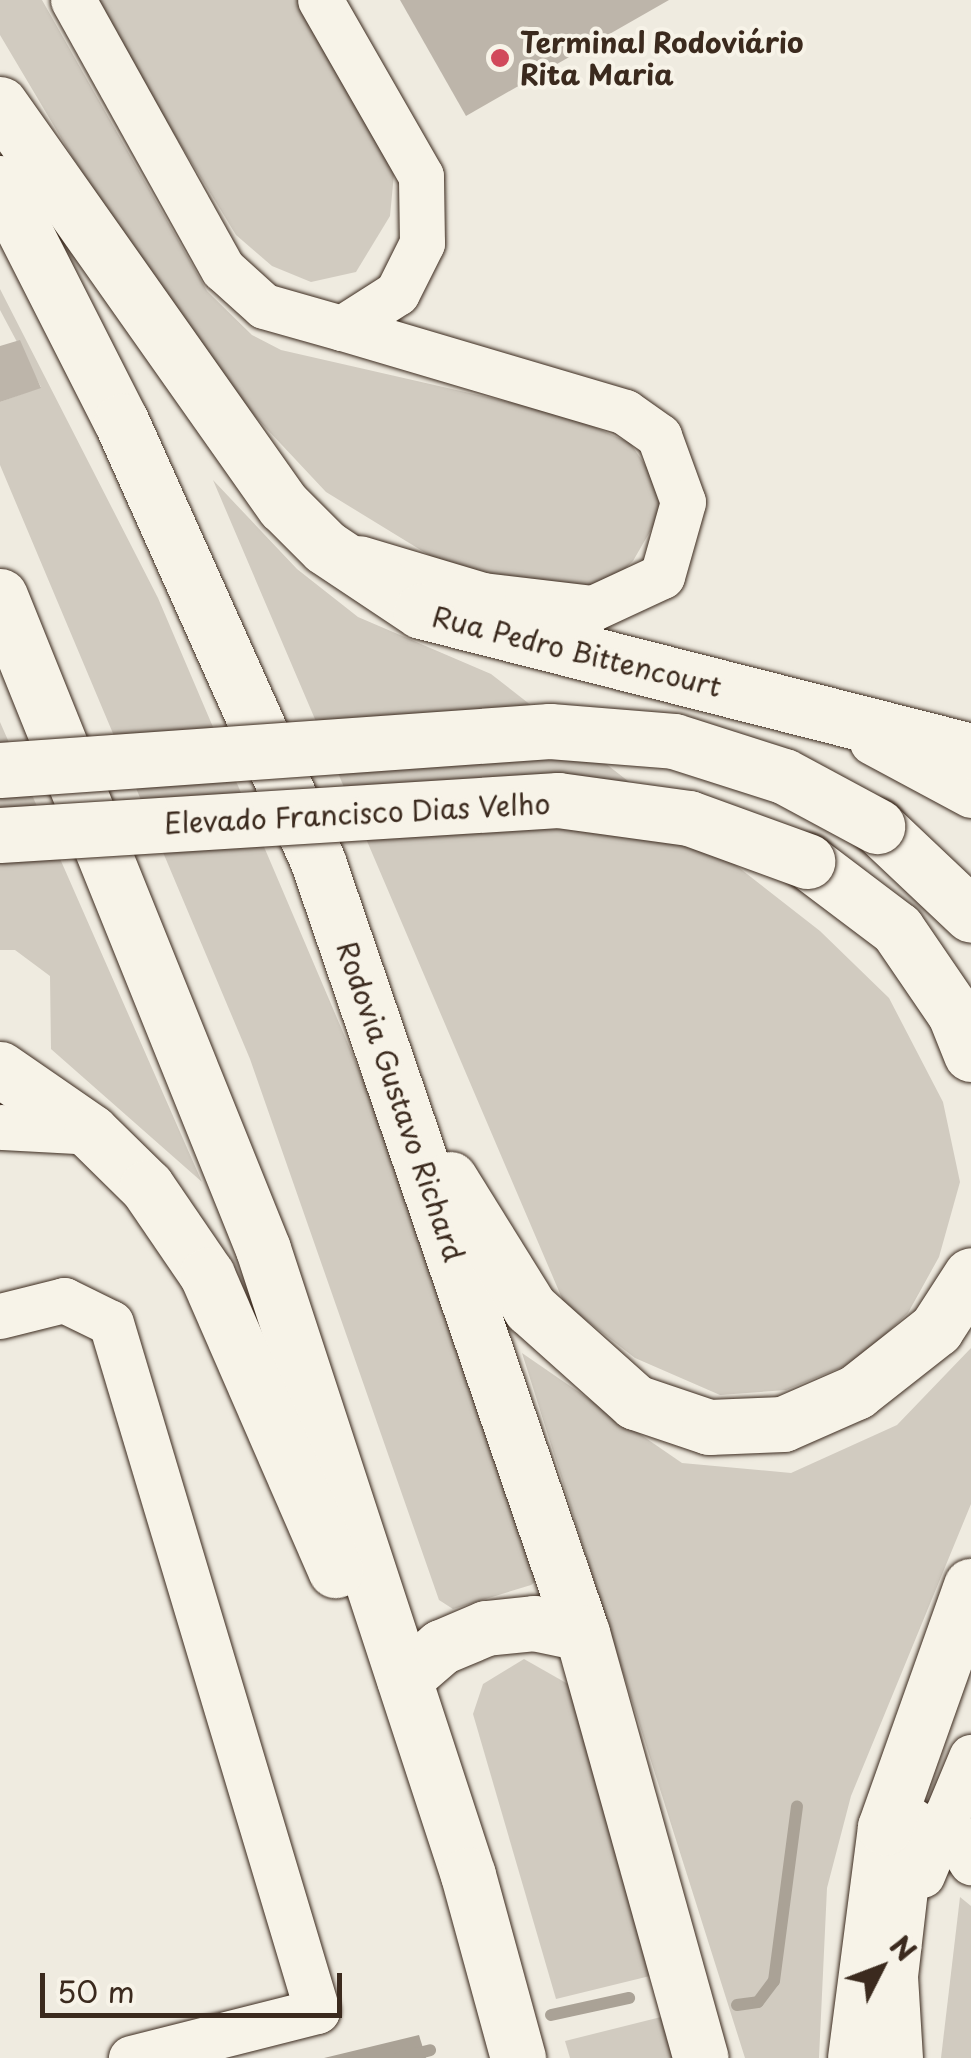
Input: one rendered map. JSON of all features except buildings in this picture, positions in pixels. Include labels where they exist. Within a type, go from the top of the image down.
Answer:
[{"type":"main road","name":"Rua Pedro Bittencourt","points":[[0,104],[186,375],[326,548],[421,612],[479,631],[971,751]]},
{"type":"main road","name":"Rodovia Gustavo Richard","points":[[6,206],[121,422],[318,862],[582,1633],[701,2058]]},
{"type":"main road","points":[[0,596],[263,1249],[468,1875],[518,2058]]},
{"type":"main road","points":[[0,770],[550,731],[674,741],[784,776],[878,826],[971,915]]},
{"type":"main road","name":"Elevado Francisco Dias Velho","points":[[0,836],[558,800],[689,818],[807,861],[898,930],[971,1054]]},
{"type":"main road","points":[[0,1069],[92,1132],[147,1187],[207,1274],[468,1875]]},
{"type":"main road","points":[[398,1093],[530,1308],[636,1402],[669,1417],[748,1430],[818,1413],[916,1350],[971,1276]]},
{"type":"main road","points":[[854,2058],[870,1893],[938,1661],[971,1586]]},
{"type":"main road","points":[[404,1679],[441,1647],[486,1628],[534,1623],[582,1633]]},
{"type":"lane","points":[[73,0],[223,269],[264,306],[626,412],[659,436],[682,502],[662,576],[593,608],[483,596],[326,548]]},
{"type":"lane","points":[[320,0],[421,176],[422,242],[397,293],[342,328]]},
{"type":"lane","points":[[790,704],[971,795]]},
{"type":"lane","points":[[0,1128],[92,1132]]},
{"type":"lane","points":[[0,1316],[64,1300],[111,1324],[317,2011],[131,2058]]},
{"type":"lane","points":[[900,2058],[895,1976],[938,1661]]},
{"type":"lane","points":[[895,1976],[944,1818],[971,1758]]},
{"type":"lane","points":[[944,1818],[971,1862]]},
{"type":"shaded area","points":[[0,0],[42,0],[207,291],[252,335],[281,350],[570,416],[630,443],[661,488],[659,516],[633,561],[613,580],[566,590],[508,584],[437,560],[326,492],[221,380],[73,158],[0,35]]},
{"type":"shaded area","points":[[92,0],[302,0],[395,163],[390,216],[356,272],[311,282],[272,266],[236,235]]},
{"type":"shaded area","points":[[0,289],[158,598],[406,1180],[539,1579],[531,1585],[453,1609],[439,1600],[250,1059],[0,465],[0,402],[41,387],[0,310]]},
{"type":"shaded area","points":[[213,480],[297,569],[358,617],[491,674],[820,931],[889,998],[943,1102],[960,1182],[939,1257],[908,1313],[857,1361],[786,1390],[720,1395],[635,1358],[564,1303]]},
{"type":"shaded area","points":[[0,722],[202,1182],[51,1049],[50,976],[15,950],[0,950]]},
{"type":"shaded area","points":[[971,1348],[971,1504],[851,1796],[827,1888],[819,2058],[745,2058],[522,1353],[682,1463],[791,1473],[897,1425]]},
{"type":"shaded area","points":[[524,1659],[575,1688],[654,1975],[556,1999],[473,1714],[483,1684]]},
{"type":"shaded area","points":[[960,1897],[971,1906],[971,2058],[941,2058]]},
{"type":"shaded area","points":[[665,2016],[676,2058],[570,2058],[565,2041]]},
{"type":"shaded area","points":[[419,2035],[426,2058],[324,2058]]},
{"type":"waterway","points":[[737,2005],[758,2002],[774,1981],[797,1807]]},
{"type":"waterway","points":[[551,2015],[629,1998]]},
{"type":"waterway","points":[[399,2058],[430,2050]]},
{"type":"place","name":"Terminal Rodoviário Rita Maria","points":[[500,58]]}]
